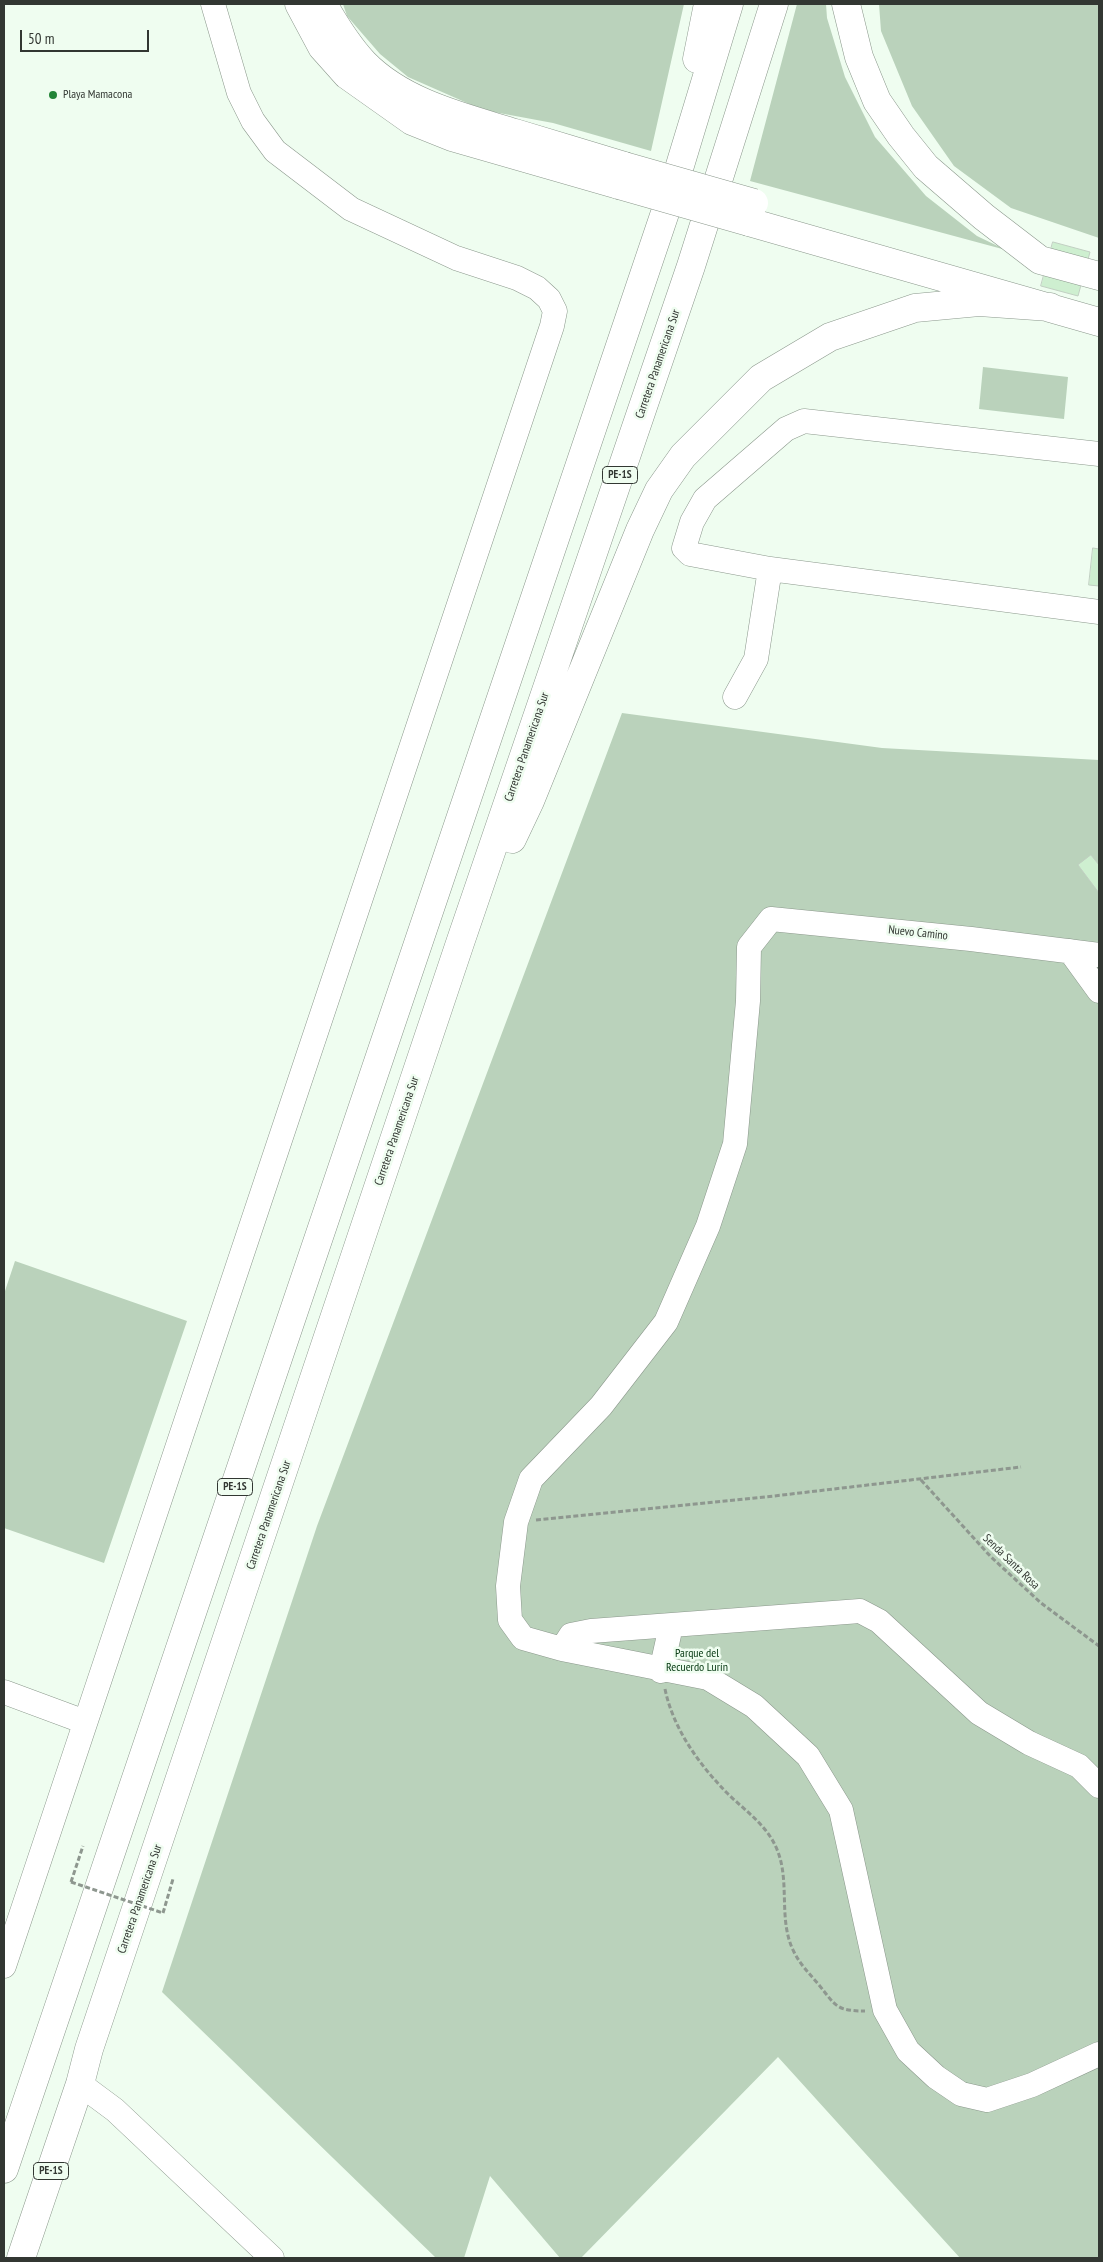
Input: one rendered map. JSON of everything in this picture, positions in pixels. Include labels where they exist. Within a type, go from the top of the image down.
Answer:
[{"type":"highway","points":[[299,4],[322,46],[348,76],[412,121],[452,136],[622,176],[752,213],[1099,322]]},
{"type":"highway","points":[[323,4],[340,34],[365,63],[390,84],[419,100],[458,116],[622,176]]},
{"type":"highway","points":[[671,195],[708,4]]},
{"type":"highway","name":"PE-1S","points":[[4,2169],[671,195],[730,4]]},
{"type":"highway","name":"Carretera Panamericana Sur","points":[[21,2258],[460,943],[691,266],[774,4]]},
{"type":"highway","points":[[846,4],[847,17],[859,57],[877,102],[926,167],[1040,260],[1099,276]]},
{"type":"highway","points":[[460,943],[530,801],[640,530],[659,490],[683,456],[761,378],[830,337],[915,308],[980,302],[1050,307]]},
{"type":"street","points":[[4,1966],[552,326],[555,311],[549,299],[537,288],[517,278],[456,258],[351,209],[275,151],[254,121],[239,94],[213,4]]},
{"type":"street","points":[[1099,454],[804,421],[786,428],[705,499],[692,522],[684,548],[690,554],[770,569],[1099,612]]},
{"type":"street","points":[[735,697],[756,659],[770,569]]},
{"type":"street","name":"Nuevo Camino","points":[[516,1522],[531,1479],[601,1406],[666,1322],[708,1226],[735,1144],[748,1002],[749,946],[770,919],[1099,955]]},
{"type":"street","points":[[1070,951],[1099,991]]},
{"type":"street","points":[[516,1522],[508,1586],[510,1620],[523,1638],[562,1649],[662,1671],[708,1678],[754,1706],[808,1756],[841,1810],[885,2010],[908,2051],[936,2076],[961,2094],[987,2100],[1032,2086],[1099,2054]]},
{"type":"street","points":[[562,1649],[571,1635],[591,1632],[860,1611],[879,1621],[979,1713],[1030,1743],[1079,1766],[1099,1786]]},
{"type":"street","points":[[662,1671],[671,1626]]},
{"type":"street","points":[[4,1692],[86,1722]]},
{"type":"street","points":[[80,2084],[115,2110],[272,2258]]},
{"type":"path","points":[[516,1522],[1021,1467]]},
{"type":"path","name":"Senda Santa Rosa","points":[[920,1479],[991,1556],[1041,1603],[1099,1646]]},
{"type":"path","points":[[662,1671],[673,1719],[697,1757],[726,1792],[764,1827],[777,1850],[784,1874],[787,1931],[793,1951],[804,1970],[819,1985],[829,2000],[846,2011],[885,2010]]},
{"type":"path","points":[[83,1846],[71,1882],[163,1913],[173,1879]]},
{"type":"green space","points":[[343,4],[684,4],[651,151],[553,123],[483,110],[408,77],[380,54],[347,16]]},
{"type":"green space","points":[[797,4],[826,4],[827,18],[845,77],[875,137],[926,196],[977,236],[1006,250],[750,181]]},
{"type":"green space","points":[[879,4],[1099,4],[1099,238],[1011,208],[954,166],[912,106],[881,31]]},
{"type":"green space","points":[[983,367],[1068,377],[1064,419],[979,409]]},
{"type":"green space","name":"Parque del Recuerdo Lurín","points":[[622,713],[882,748],[1099,760],[1099,2258],[960,2258],[778,2057],[581,2258],[560,2258],[490,2176],[464,2258],[436,2258],[162,1992],[317,1526]]},
{"type":"green space","points":[[15,1261],[187,1321],[104,1563],[4,1528],[4,1294]]},
{"type":"building","points":[[1053,242],[1090,252],[1078,296],[1041,286]]},
{"type":"building","points":[[1093,548],[1099,549],[1099,586],[1089,585]]},
{"type":"building","points":[[1091,855],[1099,865],[1099,893],[1078,865]]},
{"type":"place","name":"Playa Mamacona","points":[[53,95]]}]
